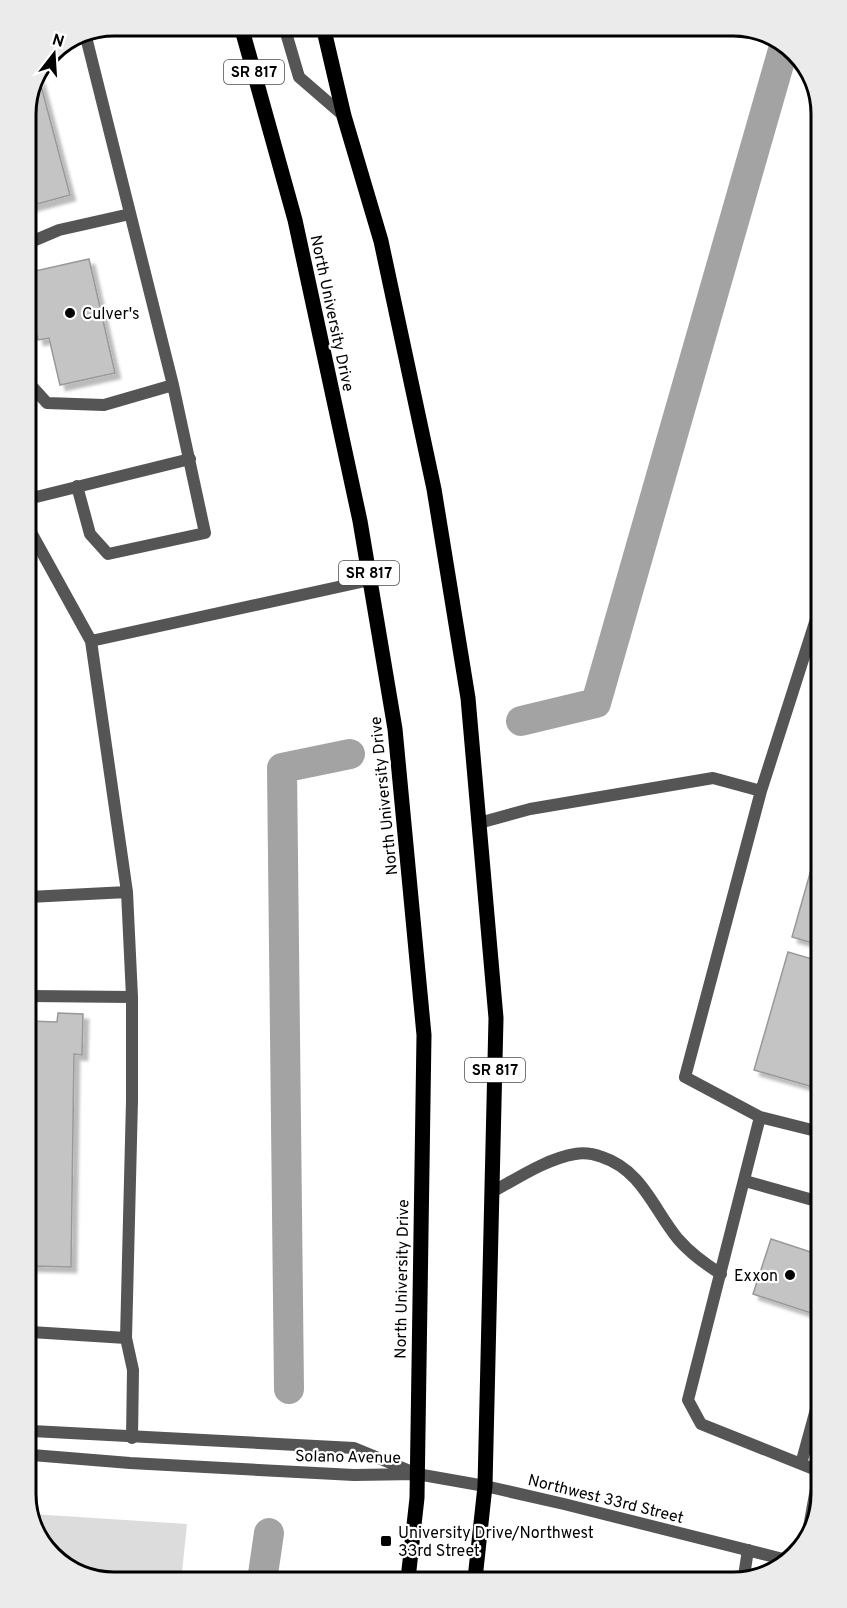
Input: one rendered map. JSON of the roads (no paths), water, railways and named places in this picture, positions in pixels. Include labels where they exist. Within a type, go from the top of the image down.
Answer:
[{"type":"main road","name":"North University Drive","points":[[244,36],[295,220],[360,521],[395,729],[424,1035],[417,1498],[409,1572]]},
{"type":"main road","name":"SR 817","points":[[325,36],[344,116],[381,241],[434,489],[468,698],[496,1018],[485,1486],[477,1572]]},
{"type":"street","points":[[287,36],[299,77],[344,116]]},
{"type":"street","points":[[77,486],[90,534],[108,554],[205,533],[173,386],[87,41]]},
{"type":"street","points":[[36,240],[59,230],[130,214]]},
{"type":"street","points":[[36,391],[47,404],[104,405],[173,386]]},
{"type":"street","points":[[36,497],[190,459]]},
{"type":"street","points":[[36,541],[91,641],[127,892],[132,997],[132,1101],[126,1338],[133,1370],[132,1438]]},
{"type":"street","points":[[91,641],[370,580]]},
{"type":"street","points":[[811,635],[761,790],[686,1077],[760,1118],[811,1130]]},
{"type":"street","points":[[479,823],[530,809],[713,778],[761,790]]},
{"type":"street","points":[[36,897],[127,892]]},
{"type":"street","points":[[36,988],[47,996]]},
{"type":"street","points":[[36,996],[132,997]]},
{"type":"street","points":[[760,1118],[688,1400],[701,1424],[811,1468]]},
{"type":"street","points":[[492,1192],[558,1158],[577,1153],[593,1154],[612,1160],[626,1168],[640,1182],[678,1239],[696,1259],[721,1274]]},
{"type":"street","points":[[745,1181],[811,1199]]},
{"type":"street","points":[[36,1332],[126,1338]]},
{"type":"street","points":[[801,1464],[811,1428]]},
{"type":"street","name":"Solano Avenue","points":[[36,1431],[354,1448],[417,1474]]},
{"type":"street","name":"Solano Avenue","points":[[36,1455],[130,1463],[354,1475],[417,1474]]},
{"type":"street","name":"Northwest 33rd Street","points":[[417,1474],[485,1486],[564,1504],[778,1558]]},
{"type":"street","points":[[745,1571],[748,1550]]},
{"type":"waterway","points":[[521,721],[596,703],[782,53]]},
{"type":"waterway","points":[[289,1389],[282,768],[350,754]]},
{"type":"waterway","points":[[263,1572],[269,1533]]},
{"type":"place","name":"Culver's","points":[[70,313]]},
{"type":"place","name":"Exxon","points":[[790,1275]]},
{"type":"place","name":"University Drive/Northwest 33rd Street","points":[[386,1541]]}]
